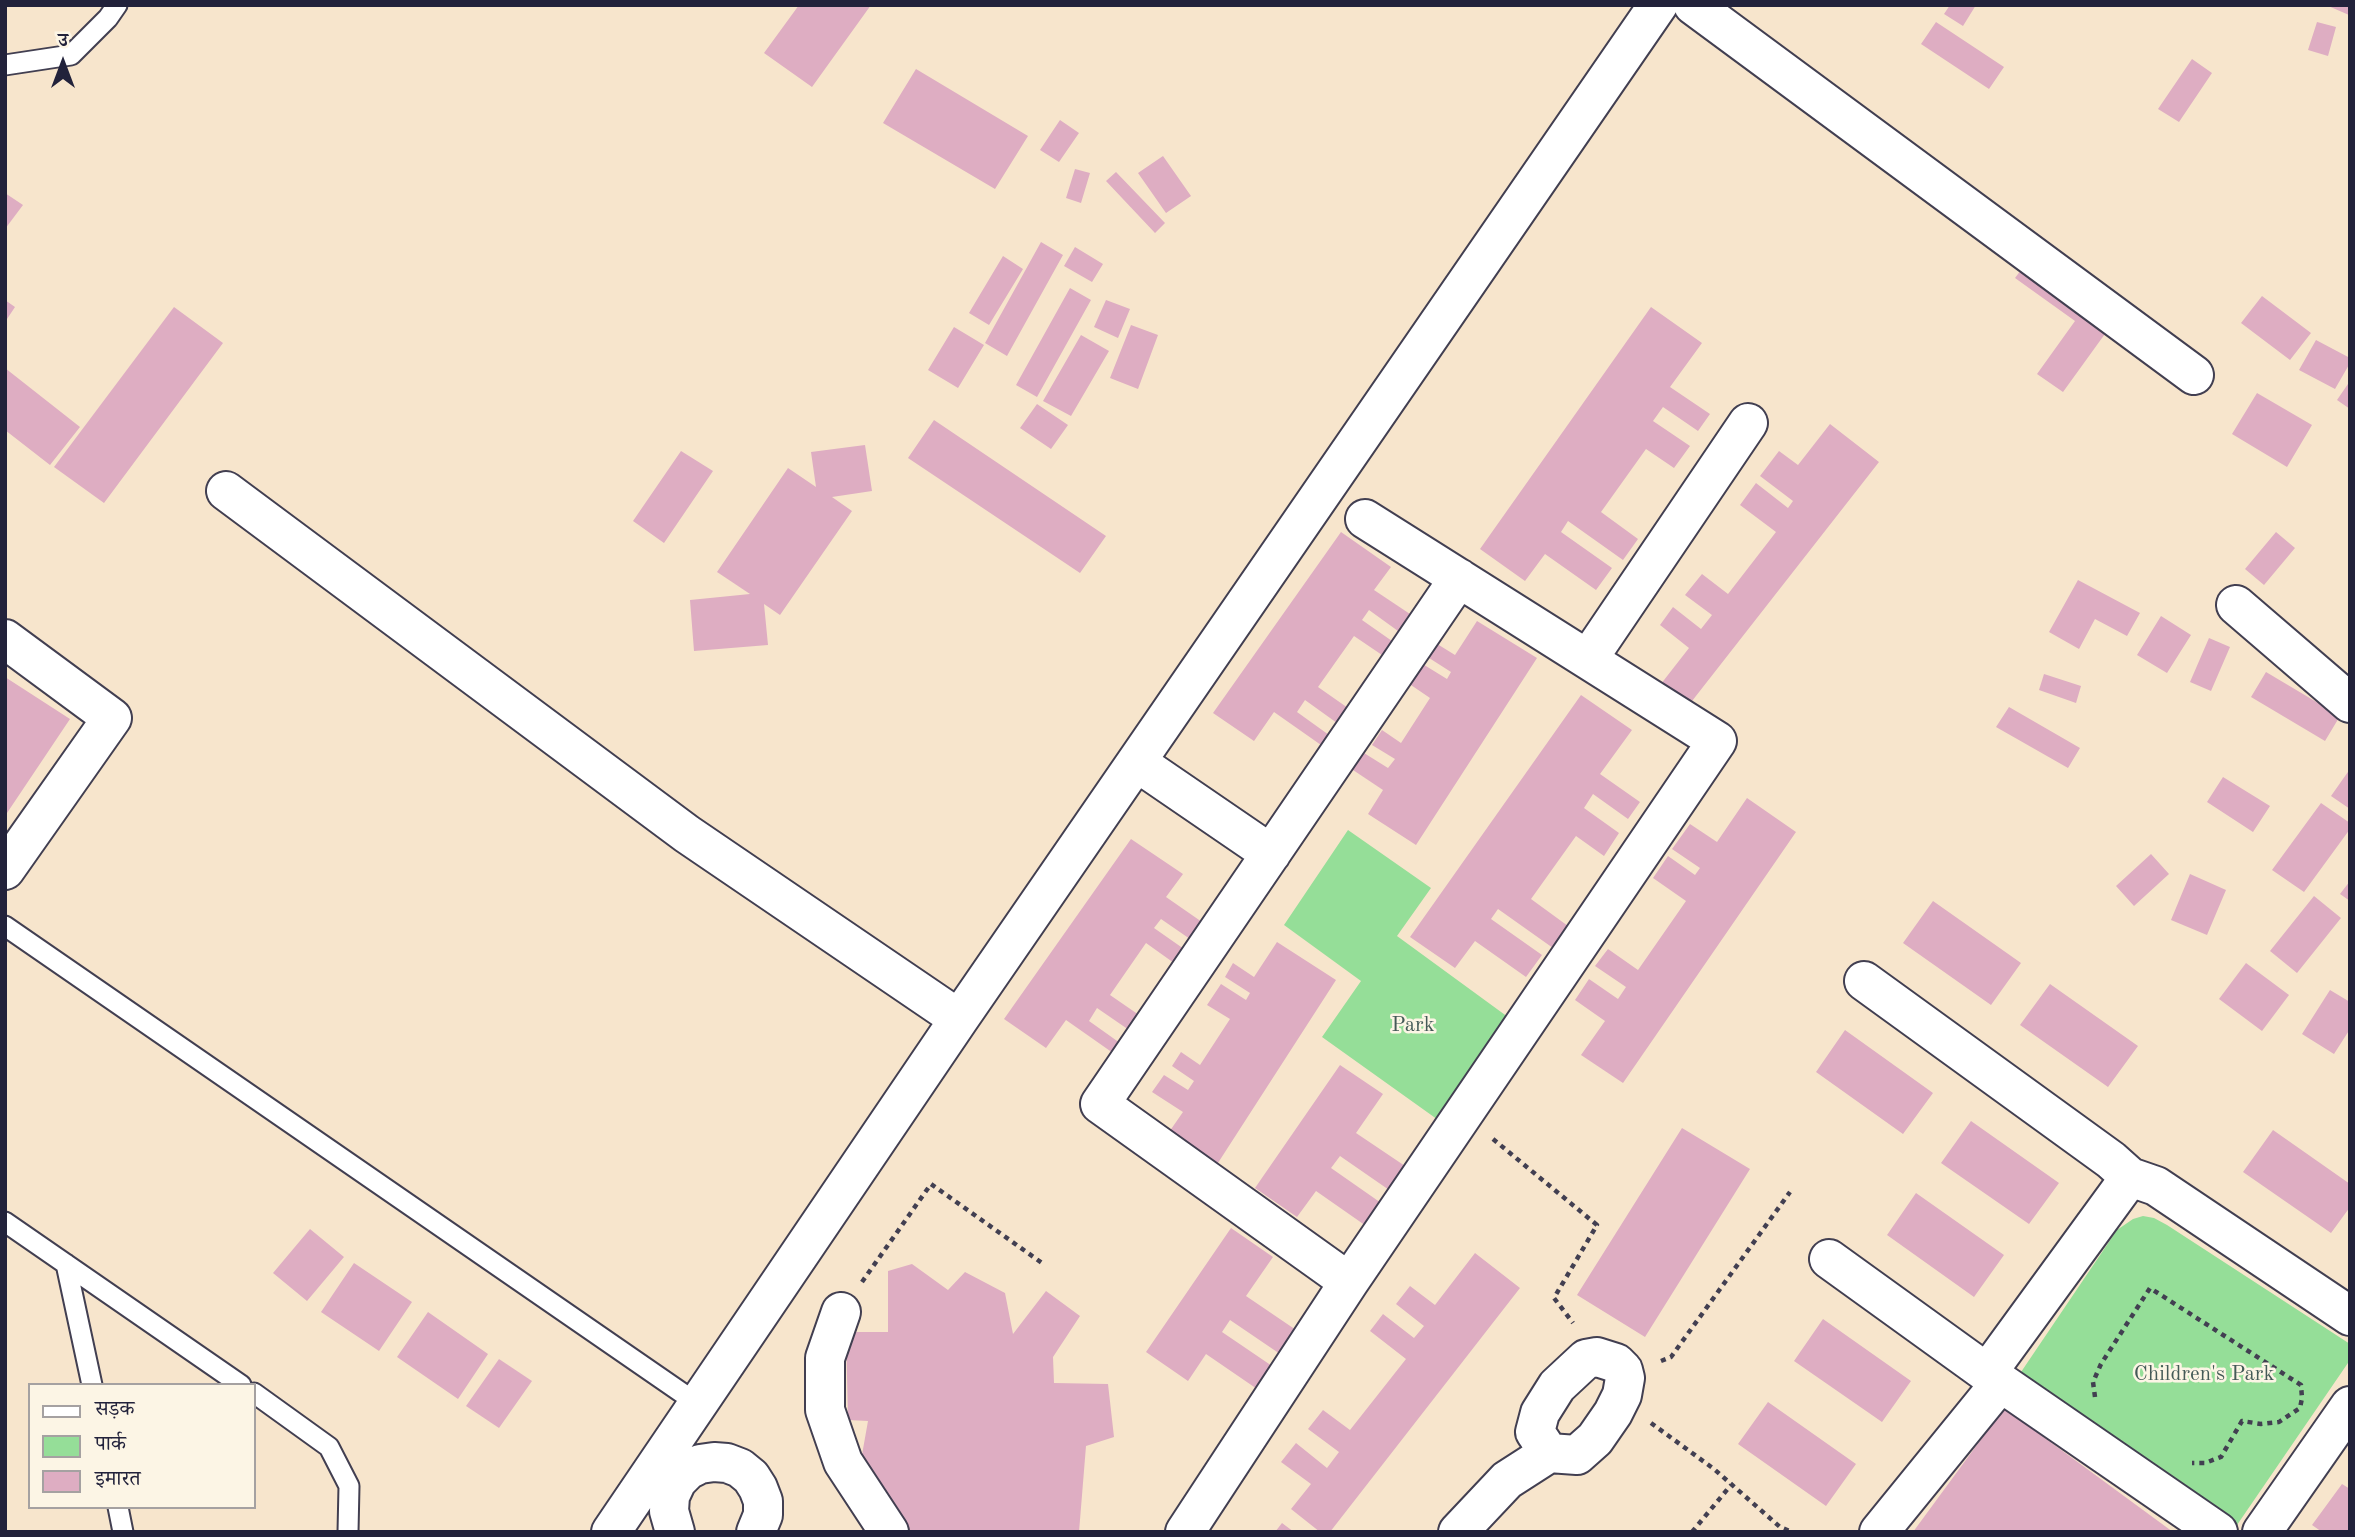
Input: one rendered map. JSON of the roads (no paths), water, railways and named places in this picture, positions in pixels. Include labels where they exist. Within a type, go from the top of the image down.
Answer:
[{"type":"street","points":[[615,1526],[959,1019],[1658,5]]},
{"type":"street","points":[[1693,5],[2194,375]]},
{"type":"street","points":[[1588,660],[1748,424]]},
{"type":"street","points":[[226,491],[687,834],[959,1019]]},
{"type":"street","points":[[1185,1532],[1349,1283],[1717,741],[1365,519]]},
{"type":"street","points":[[1349,1283],[1100,1104],[1459,578]]},
{"type":"street","points":[[2236,605],[2350,703]]},
{"type":"street","points":[[5,639],[111,718],[5,870]]},
{"type":"street","points":[[1138,763],[1271,854]]},
{"type":"street","points":[[1864,981],[2111,1160],[2130,1177],[2156,1186],[2350,1315]]},
{"type":"street","points":[[1879,1532],[1921,1483],[2130,1177]]},
{"type":"street","points":[[1829,1259],[1994,1378],[2218,1532]]},
{"type":"street","points":[[841,1311],[825,1358],[825,1410],[843,1462],[889,1532]]},
{"type":"street","points":[[1458,1532],[1507,1480],[1549,1453],[1577,1455],[1595,1438],[1613,1413],[1613,1377],[1586,1359],[1557,1386],[1541,1413],[1535,1432],[1549,1453]]},
{"type":"street","points":[[688,1470],[685,1452],[688,1437],[703,1396]]},
{"type":"street","points":[[2262,1532],[2350,1406]]},
{"type":"street","points":[[615,1526],[658,1484],[701,1464],[727,1463],[740,1468],[751,1477],[762,1501],[762,1515],[756,1532]]},
{"type":"street","points":[[675,1532],[668,1511],[670,1496],[677,1481],[688,1470]]},
{"type":"lane","points":[[5,65],[71,55],[108,18],[117,5]]},
{"type":"lane","points":[[5,926],[703,1396]]},
{"type":"lane","points":[[5,1223],[238,1383]]},
{"type":"lane","points":[[66,1264],[92,1383]]},
{"type":"lane","points":[[256,1394],[329,1447],[349,1486],[348,1532]]},
{"type":"lane","points":[[118,1509],[123,1532]]},
{"type":"park label","name":"Park","points":[[1413,1025]]},
{"type":"park label","name":"Children's Park","points":[[2204,1374]]}]
